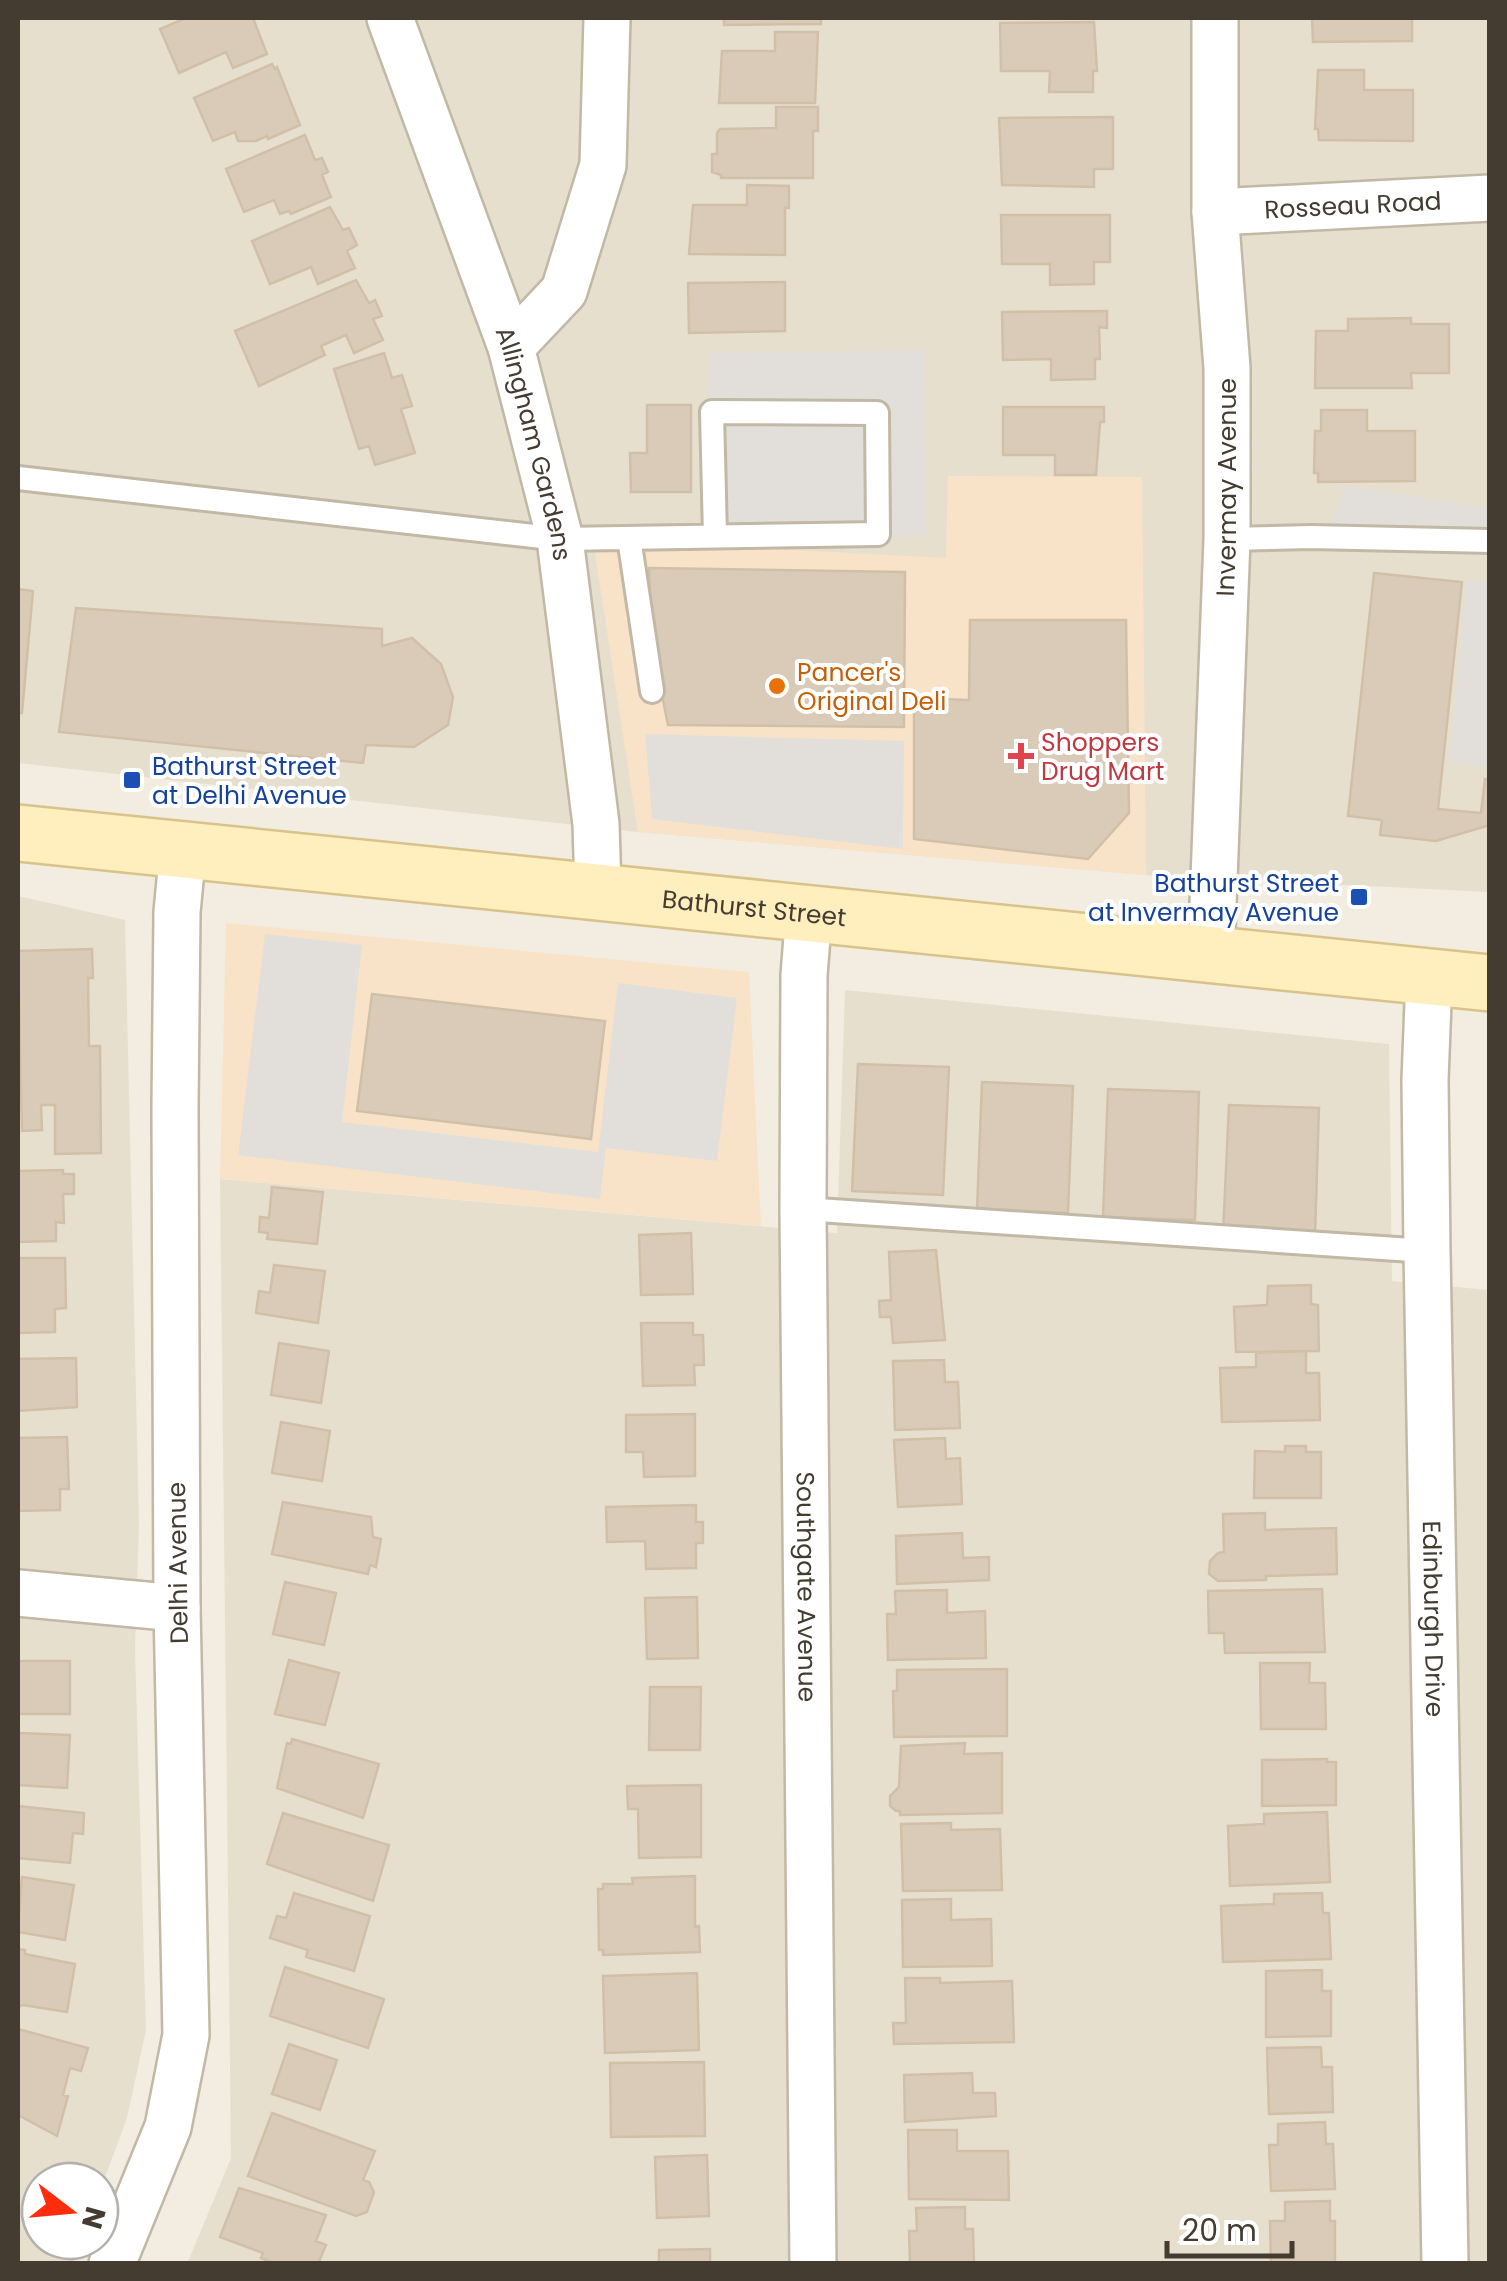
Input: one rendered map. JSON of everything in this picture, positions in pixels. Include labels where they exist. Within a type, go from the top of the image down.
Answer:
[{"type":"main road","name":"Bathurst Street","points":[[18,832],[1490,984]]},
{"type":"street","name":"Allingham Gardens","points":[[390,18],[511,347],[560,539],[596,824],[598,890]]},
{"type":"street","points":[[511,347],[564,291],[603,166],[607,18]]},
{"type":"street","name":"Invermay Avenue","points":[[1210,957],[1227,539],[1227,368],[1215,212],[1216,18]]},
{"type":"street","name":"Rosseau Road","points":[[1215,212],[1490,198]]},
{"type":"street","name":"Delhi Avenue","points":[[112,2264],[168,2127],[186,2035],[175,1109],[177,912],[183,849]]},
{"type":"street","name":"Southgate Avenue","points":[[809,912],[804,975],[803,1209],[813,2264]]},
{"type":"street","name":"Edinburgh Drive","points":[[1430,976],[1425,1080],[1444,2264]]},
{"type":"street","points":[[18,1593],[178,1608]]},
{"type":"lane","points":[[18,478],[560,539],[878,534],[877,413],[712,412],[715,536]]},
{"type":"lane","points":[[629,538],[652,691]]},
{"type":"lane","points":[[1227,539],[1490,541]]},
{"type":"lane","points":[[803,1209],[1427,1251]]},
{"type":"shaded area","points":[[18,18],[1489,18],[1489,892],[1146,875],[638,832],[18,763]]},
{"type":"shaded area","points":[[924,350],[926,536],[712,540],[709,353]]},
{"type":"shaded area","points":[[948,476],[1142,477],[1146,875],[638,832],[593,540],[946,558]]},
{"type":"shaded area","points":[[1345,486],[1489,508],[1489,550],[1327,535]]},
{"type":"shaded area","points":[[1467,580],[1489,583],[1489,767],[1449,763]]},
{"type":"shaded area","points":[[645,734],[904,741],[903,849],[652,819]]},
{"type":"shaded area","points":[[18,896],[125,920],[139,1524],[135,1648],[146,2030],[127,2118],[111,2161],[20,2161],[20,2261],[73,2263],[18,2264]]},
{"type":"shaded area","points":[[226,923],[749,972],[761,1226],[220,1179]]},
{"type":"shaded area","points":[[265,934],[362,945],[342,1122],[598,1152],[618,983],[737,998],[717,1161],[606,1148],[600,1199],[238,1155]]},
{"type":"shaded area","points":[[845,990],[1389,1044],[1392,1281],[1489,1290],[1489,2263],[187,2264],[231,2158],[220,1179],[837,1233]]},
{"type":"building","points":[[186,18],[253,18],[267,54],[233,68],[226,52],[179,73],[160,29]]},
{"type":"building","points":[[724,18],[821,18],[821,24],[724,25]]},
{"type":"building","points":[[1312,18],[1412,18],[1412,41],[1313,42]]},
{"type":"building","points":[[1094,22],[1097,71],[1093,71],[1093,92],[1049,92],[1050,71],[1001,71],[1000,23]]},
{"type":"building","points":[[775,32],[818,32],[815,103],[719,103],[722,51],[775,51]]},
{"type":"building","points":[[272,64],[277,67],[300,125],[268,139],[267,136],[256,141],[238,141],[235,132],[213,141],[194,98]]},
{"type":"building","points":[[1318,70],[1364,70],[1364,90],[1413,90],[1413,141],[1319,140],[1315,129]]},
{"type":"building","points":[[776,107],[818,107],[818,131],[813,131],[813,178],[721,178],[712,172],[712,154],[717,154],[720,129],[776,128]]},
{"type":"building","points":[[1113,117],[1113,169],[1094,169],[1094,187],[1002,185],[999,118]]},
{"type":"building","points":[[305,135],[315,160],[322,158],[328,172],[322,175],[331,197],[291,214],[280,214],[274,200],[244,212],[226,169]]},
{"type":"building","points":[[747,185],[789,186],[785,255],[689,254],[693,205],[747,205]]},
{"type":"building","points":[[330,207],[343,230],[349,228],[357,245],[347,251],[355,268],[318,284],[311,267],[270,284],[252,241]]},
{"type":"building","points":[[1001,215],[1110,215],[1110,262],[1094,262],[1094,284],[1050,285],[1050,264],[1002,264]]},
{"type":"building","points":[[356,280],[369,303],[375,300],[382,316],[373,319],[383,340],[354,353],[346,335],[321,346],[325,355],[259,386],[235,331]]},
{"type":"building","points":[[785,282],[785,331],[689,333],[688,283]]},
{"type":"building","points":[[1107,311],[1107,328],[1099,327],[1100,359],[1095,359],[1095,379],[1051,380],[1051,359],[1003,360],[1002,312]]},
{"type":"building","points":[[1411,318],[1411,324],[1449,324],[1449,373],[1411,373],[1412,388],[1315,388],[1316,331],[1348,331],[1348,319]]},
{"type":"building","points":[[384,353],[392,378],[402,375],[412,406],[401,409],[415,453],[375,465],[369,446],[359,449],[334,369]]},
{"type":"building","points":[[647,405],[691,405],[691,492],[631,492],[630,453],[647,453]]},
{"type":"building","points":[[1003,407],[1104,407],[1096,475],[1055,475],[1055,455],[1003,455]]},
{"type":"building","points":[[1321,410],[1367,410],[1367,431],[1415,431],[1415,481],[1318,482],[1318,473],[1314,473],[1315,431],[1321,431]]},
{"type":"building","points":[[649,568],[905,572],[904,727],[668,725],[651,641]]},
{"type":"building","points":[[1374,573],[1462,582],[1438,809],[1481,813],[1485,779],[1490,779],[1490,825],[1436,841],[1380,835],[1382,820],[1348,816]]},
{"type":"building","points":[[18,589],[33,591],[22,713],[18,713]]},
{"type":"building","points":[[76,608],[382,629],[382,646],[412,638],[441,664],[453,697],[448,725],[414,747],[366,745],[363,763],[59,732]]},
{"type":"building","name":"Shoppers Drug Mart","points":[[970,620],[1126,620],[1129,813],[1088,859],[914,839],[914,698],[969,700]]},
{"type":"building","points":[[92,949],[93,978],[88,978],[89,1046],[100,1046],[101,1153],[55,1154],[55,1105],[41,1105],[42,1130],[22,1131],[18,951]]},
{"type":"building","points":[[372,994],[605,1021],[591,1139],[357,1111]]},
{"type":"building","points":[[858,1064],[949,1067],[943,1195],[852,1191]]},
{"type":"building","points":[[982,1082],[1073,1086],[1068,1213],[977,1209]]},
{"type":"building","points":[[1108,1089],[1199,1092],[1195,1220],[1103,1217]]},
{"type":"building","points":[[1229,1105],[1319,1108],[1315,1236],[1223,1233]]},
{"type":"building","points":[[63,1170],[63,1174],[74,1174],[74,1194],[63,1194],[64,1223],[56,1222],[56,1241],[18,1242],[18,1171]]},
{"type":"building","points":[[272,1187],[323,1192],[317,1244],[267,1239],[268,1233],[259,1232],[260,1217],[269,1218]]},
{"type":"building","points":[[691,1233],[693,1294],[641,1295],[639,1235]]},
{"type":"building","points":[[936,1250],[945,1340],[893,1343],[891,1317],[880,1317],[879,1301],[891,1300],[889,1252]]},
{"type":"building","points":[[18,1258],[65,1258],[66,1308],[55,1309],[55,1332],[18,1333]]},
{"type":"building","points":[[274,1265],[325,1271],[318,1323],[256,1313],[259,1291],[270,1293]]},
{"type":"building","points":[[1311,1285],[1311,1304],[1318,1305],[1319,1351],[1236,1352],[1234,1307],[1267,1305],[1268,1286]]},
{"type":"building","points":[[641,1323],[693,1323],[693,1335],[703,1335],[704,1365],[694,1365],[695,1385],[643,1386]]},
{"type":"building","points":[[279,1343],[329,1351],[321,1403],[271,1395]]},
{"type":"building","points":[[1306,1351],[1306,1373],[1319,1373],[1320,1420],[1222,1422],[1220,1368],[1256,1367],[1256,1353]]},
{"type":"building","points":[[76,1358],[77,1407],[18,1411],[18,1359]]},
{"type":"building","points":[[944,1360],[945,1382],[958,1382],[960,1428],[895,1430],[893,1361]]},
{"type":"building","points":[[695,1414],[695,1476],[644,1477],[643,1452],[626,1452],[626,1415]]},
{"type":"building","points":[[281,1422],[330,1431],[322,1481],[272,1473]]},
{"type":"building","points":[[67,1437],[69,1489],[60,1489],[60,1510],[18,1511],[18,1438]]},
{"type":"building","points":[[945,1438],[946,1459],[960,1458],[962,1504],[898,1507],[894,1440]]},
{"type":"building","points":[[1285,1446],[1306,1446],[1306,1452],[1321,1452],[1321,1498],[1254,1498],[1255,1451],[1285,1452]]},
{"type":"building","points":[[283,1502],[371,1517],[373,1537],[381,1539],[376,1567],[370,1565],[368,1574],[272,1554]]},
{"type":"building","points":[[696,1505],[696,1522],[703,1522],[703,1543],[696,1543],[696,1568],[646,1569],[645,1541],[607,1542],[606,1507]]},
{"type":"building","points":[[1265,1513],[1265,1530],[1336,1528],[1337,1574],[1218,1581],[1209,1574],[1210,1561],[1224,1552],[1223,1514]]},
{"type":"building","points":[[962,1533],[963,1558],[989,1557],[989,1580],[897,1584],[896,1536]]},
{"type":"building","points":[[285,1582],[336,1593],[324,1645],[273,1634]]},
{"type":"building","points":[[1322,1589],[1325,1652],[1225,1653],[1224,1633],[1209,1633],[1208,1591]]},
{"type":"building","points":[[947,1590],[947,1613],[985,1611],[986,1658],[888,1660],[887,1614],[896,1614],[895,1591]]},
{"type":"building","points":[[697,1597],[698,1658],[647,1659],[645,1598]]},
{"type":"building","points":[[289,1660],[339,1673],[325,1725],[275,1714]]},
{"type":"building","points":[[18,1661],[70,1661],[70,1714],[18,1714]]},
{"type":"building","points":[[1260,1663],[1310,1663],[1309,1683],[1325,1683],[1326,1729],[1261,1729]]},
{"type":"building","points":[[1007,1669],[1007,1736],[894,1737],[893,1691],[897,1691],[897,1670]]},
{"type":"building","points":[[650,1687],[701,1687],[700,1750],[649,1750]]},
{"type":"building","points":[[19,1733],[70,1735],[67,1788],[18,1785]]},
{"type":"building","points":[[292,1739],[379,1764],[363,1818],[277,1788],[287,1743],[291,1744]]},
{"type":"building","points":[[965,1743],[964,1754],[1002,1753],[1002,1813],[900,1815],[890,1806],[890,1796],[899,1787],[901,1746]]},
{"type":"building","points":[[1262,1760],[1336,1762],[1336,1805],[1262,1806]]},
{"type":"building","points":[[701,1785],[701,1857],[639,1858],[638,1809],[628,1809],[627,1786]]},
{"type":"building","points":[[18,1806],[84,1813],[83,1834],[73,1833],[70,1863],[18,1858]]},
{"type":"building","points":[[1327,1812],[1330,1882],[1230,1886],[1228,1826],[1264,1824],[1264,1814]]},
{"type":"building","points":[[283,1813],[389,1845],[373,1901],[267,1864]]},
{"type":"building","points":[[951,1823],[951,1830],[1000,1829],[1002,1890],[903,1891],[901,1824]]},
{"type":"building","points":[[695,1876],[695,1927],[699,1926],[700,1952],[603,1955],[603,1950],[599,1950],[598,1889],[603,1889],[603,1884],[633,1884],[632,1878]]},
{"type":"building","points":[[22,1877],[74,1885],[65,1940],[18,1932]]},
{"type":"building","points":[[294,1893],[370,1916],[354,1971],[306,1957],[308,1950],[270,1938],[277,1916],[286,1918]]},
{"type":"building","points":[[1322,1893],[1323,1913],[1329,1913],[1331,1959],[1223,1962],[1221,1906],[1274,1904],[1274,1894]]},
{"type":"building","points":[[951,1899],[951,1920],[991,1919],[992,1966],[903,1967],[902,1900]]},
{"type":"building","points":[[18,1949],[25,1950],[25,1954],[75,1964],[67,2012],[18,2007]]},
{"type":"building","points":[[285,1967],[384,1999],[368,2048],[270,2016]]},
{"type":"building","points":[[1322,1970],[1322,1991],[1331,1991],[1331,2036],[1266,2037],[1266,1971]]},
{"type":"building","points":[[697,1973],[699,2050],[605,2053],[603,1976]]},
{"type":"building","points":[[905,1978],[940,1978],[940,1983],[1012,1981],[1014,2042],[894,2044],[893,2023],[906,2023]]},
{"type":"building","points":[[18,2029],[88,2048],[81,2071],[70,2068],[63,2095],[68,2096],[57,2136],[18,2115]]},
{"type":"building","points":[[289,2044],[337,2060],[320,2110],[272,2094]]},
{"type":"building","points":[[1321,2047],[1322,2067],[1332,2067],[1333,2112],[1269,2114],[1267,2048]]},
{"type":"building","points":[[704,2062],[705,2136],[611,2137],[610,2063]]},
{"type":"building","points":[[972,2073],[973,2093],[995,2093],[996,2116],[905,2122],[904,2075]]},
{"type":"building","points":[[272,2113],[375,2151],[363,2180],[369,2182],[374,2192],[367,2212],[356,2216],[248,2176]]},
{"type":"building","points":[[1325,2122],[1326,2144],[1333,2144],[1335,2189],[1271,2191],[1269,2145],[1278,2145],[1278,2124]]},
{"type":"building","points":[[908,2130],[957,2130],[957,2151],[1008,2151],[1009,2200],[909,2199]]},
{"type":"building","points":[[707,2155],[709,2216],[657,2218],[655,2157]]},
{"type":"building","points":[[239,2188],[326,2215],[316,2241],[326,2245],[318,2264],[276,2264],[261,2258],[263,2253],[220,2237]]},
{"type":"building","points":[[1330,2201],[1330,2221],[1335,2221],[1335,2264],[1271,2264],[1270,2221],[1285,2221],[1285,2202]]},
{"type":"building","points":[[965,2207],[965,2229],[973,2229],[974,2264],[910,2264],[909,2231],[917,2231],[916,2208]]},
{"type":"building","points":[[710,2249],[710,2262],[716,2264],[659,2264],[659,2250]]},
{"type":"place","name":"Pancer's Original Deli","points":[[777,686]]},
{"type":"place","name":"Shoppers Drug Mart","points":[[1021,756]]},
{"type":"place","name":"Bathurst Street at Delhi Avenue","points":[[132,780]]},
{"type":"place","name":"Bathurst Street at Invermay Avenue","points":[[1359,897]]}]
